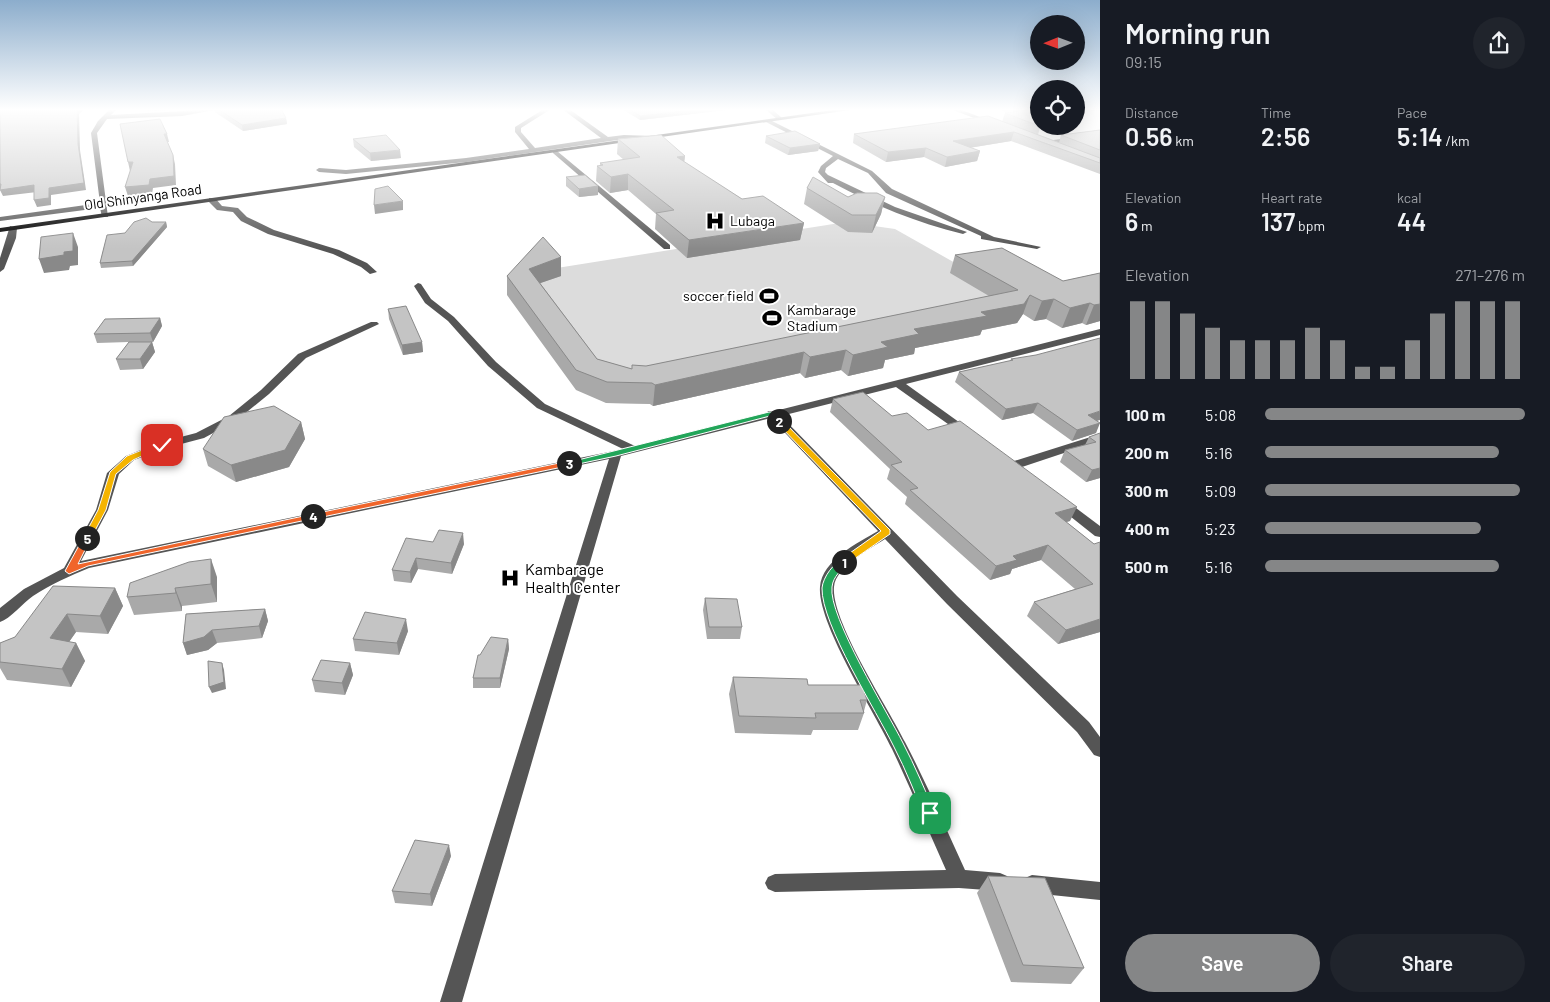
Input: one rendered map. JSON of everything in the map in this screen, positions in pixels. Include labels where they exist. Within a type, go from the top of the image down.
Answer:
[{"type":"main road","name":"Old Shinyanga Road","points":[[0,230],[528,156]]},
{"type":"street","points":[[97,156],[105,215]]},
{"type":"street","points":[[319,170],[346,172],[494,156]]},
{"type":"street","points":[[559,156],[667,247]]},
{"type":"street","points":[[837,191],[821,172],[823,167],[838,156],[870,172],[889,191],[993,239]]},
{"type":"street","points":[[826,178],[859,195],[930,224],[993,239],[1036,246]]},
{"type":"street","points":[[212,200],[220,208],[235,210],[244,219],[270,232],[336,252],[364,265],[373,272]]},
{"type":"street","points":[[0,219],[103,205]]},
{"type":"street","points":[[0,269],[12,238],[13,228]]},
{"type":"street","points":[[418,286],[428,300],[451,319],[492,364],[541,406],[633,449]]},
{"type":"street","points":[[69,571],[102,510],[113,474],[130,458],[162,445],[200,436],[233,418],[266,392],[302,356],[374,324]]},
{"type":"street","points":[[0,617],[8,608],[47,580],[86,564],[616,454],[772,413],[1100,332]]},
{"type":"street","points":[[898,383],[974,438]]},
{"type":"street","points":[[772,413],[952,600],[1083,727],[1100,750]]},
{"type":"street","points":[[1027,477],[1008,463],[1100,437]]},
{"type":"street","points":[[451,1002],[616,454]]},
{"type":"street","points":[[1049,494],[1100,533]]},
{"type":"street","points":[[887,532],[848,557],[832,574],[827,588],[832,612],[845,643],[900,747],[959,879]]},
{"type":"street","points":[[775,883],[959,879],[1068,886],[1100,891]]},
{"type":"shaded area","name":"Kambarage Stadium","points":[[846,222],[895,229],[1019,299],[1024,312],[1017,323],[975,332],[980,335],[909,349],[914,354],[876,362],[883,368],[848,376],[841,370],[805,378],[800,373],[653,406],[650,404],[606,403],[522,278],[538,271]]},
{"type":"building","points":[[0,156],[80,156],[84,183],[49,188],[49,198],[34,200],[34,185],[0,190]]},
{"type":"building","points":[[127,156],[173,156],[174,176],[150,179],[149,185],[125,187],[133,162],[128,162]]},
{"type":"building","points":[[638,156],[685,156],[677,157],[742,199],[763,196],[804,223],[689,240],[656,213],[674,210],[628,174],[611,177],[597,166],[603,165],[600,163],[640,157]]},
{"type":"building","points":[[1080,156],[1094,156],[1100,158],[1100,163]]},
{"type":"building","points":[[585,175],[598,186],[579,189],[566,177]]},
{"type":"building","points":[[813,177],[848,197],[857,193],[877,193],[885,197],[876,215],[852,215],[807,188]]},
{"type":"building","points":[[388,186],[403,201],[374,205],[375,189]]},
{"type":"building","points":[[146,218],[152,222],[166,222],[132,261],[100,263],[107,235],[125,233],[134,222]]},
{"type":"building","points":[[73,233],[73,251],[64,252],[64,255],[39,259],[41,237]]},
{"type":"building","points":[[543,237],[561,257],[529,269],[597,359],[632,369],[632,365],[646,366],[1018,290],[955,255],[1002,248],[1063,281],[1100,273],[1100,304],[1094,305],[1090,303],[1070,308],[1054,299],[1042,301],[1030,295],[1024,304],[981,312],[987,316],[914,329],[919,334],[881,342],[888,347],[853,355],[846,350],[810,357],[804,352],[655,385],[652,383],[607,382],[576,370],[507,276]]},
{"type":"building","points":[[406,306],[422,342],[402,345],[388,309]]},
{"type":"building","points":[[160,318],[150,333],[94,334],[105,319]]},
{"type":"building","points":[[1100,338],[1100,411],[1088,415],[1100,423],[1077,430],[1038,403],[1006,409],[959,372],[1036,355]]},
{"type":"building","points":[[129,342],[152,342],[140,359],[116,359]]},
{"type":"building","points":[[863,392],[892,416],[907,413],[928,430],[960,421],[1077,507],[1055,513],[1094,544],[1100,542],[1100,619],[1066,630],[1034,602],[1093,584],[1048,545],[1013,556],[1017,560],[996,566],[910,490],[918,488],[891,465],[902,462],[833,399]]},
{"type":"building","points":[[274,406],[301,422],[285,450],[231,465],[203,449],[224,417]]},
{"type":"building","points":[[1100,433],[1100,468],[1092,470],[1065,450],[1096,442],[1089,437]]},
{"type":"building","points":[[439,530],[463,533],[451,563],[416,558],[410,572],[392,570],[406,538],[433,542]]},
{"type":"building","points":[[211,559],[211,584],[175,588],[176,593],[127,597],[130,583],[189,562]]},
{"type":"building","points":[[53,586],[115,588],[100,616],[67,614],[50,638],[76,643],[62,669],[0,662],[0,643],[15,637]]},
{"type":"building","points":[[705,598],[737,599],[742,627],[709,627]]},
{"type":"building","points":[[265,609],[259,626],[212,630],[204,637],[183,643],[186,614]]},
{"type":"building","points":[[365,612],[406,619],[397,643],[353,639]]},
{"type":"building","points":[[491,637],[508,639],[500,678],[473,678],[478,655],[480,655]]},
{"type":"building","points":[[321,660],[350,663],[342,683],[312,680]]},
{"type":"building","points":[[208,661],[222,663],[224,682],[209,687]]},
{"type":"building","points":[[733,677],[807,679],[808,685],[862,685],[867,700],[860,700],[864,713],[815,713],[816,718],[739,716]]},
{"type":"building","points":[[415,840],[449,845],[430,894],[392,891]]},
{"type":"building","points":[[988,876],[1045,878],[1084,968],[1023,965]]},
{"type":"place","name":"Lubaga","points":[[715,221]]},
{"type":"place","name":"soccer field","points":[[769,296]]},
{"type":"place","name":"Kambarage Stadium","points":[[772,318]]},
{"type":"place","name":"Kambarage Health Center","points":[[510,578]]},
{"type":"route","points":[[162,445],[130,458],[113,474],[102,510],[69,571],[86,564],[616,454],[772,413],[887,532],[848,557],[832,574],[827,588],[832,612],[845,643],[900,747],[930,813]]}]
